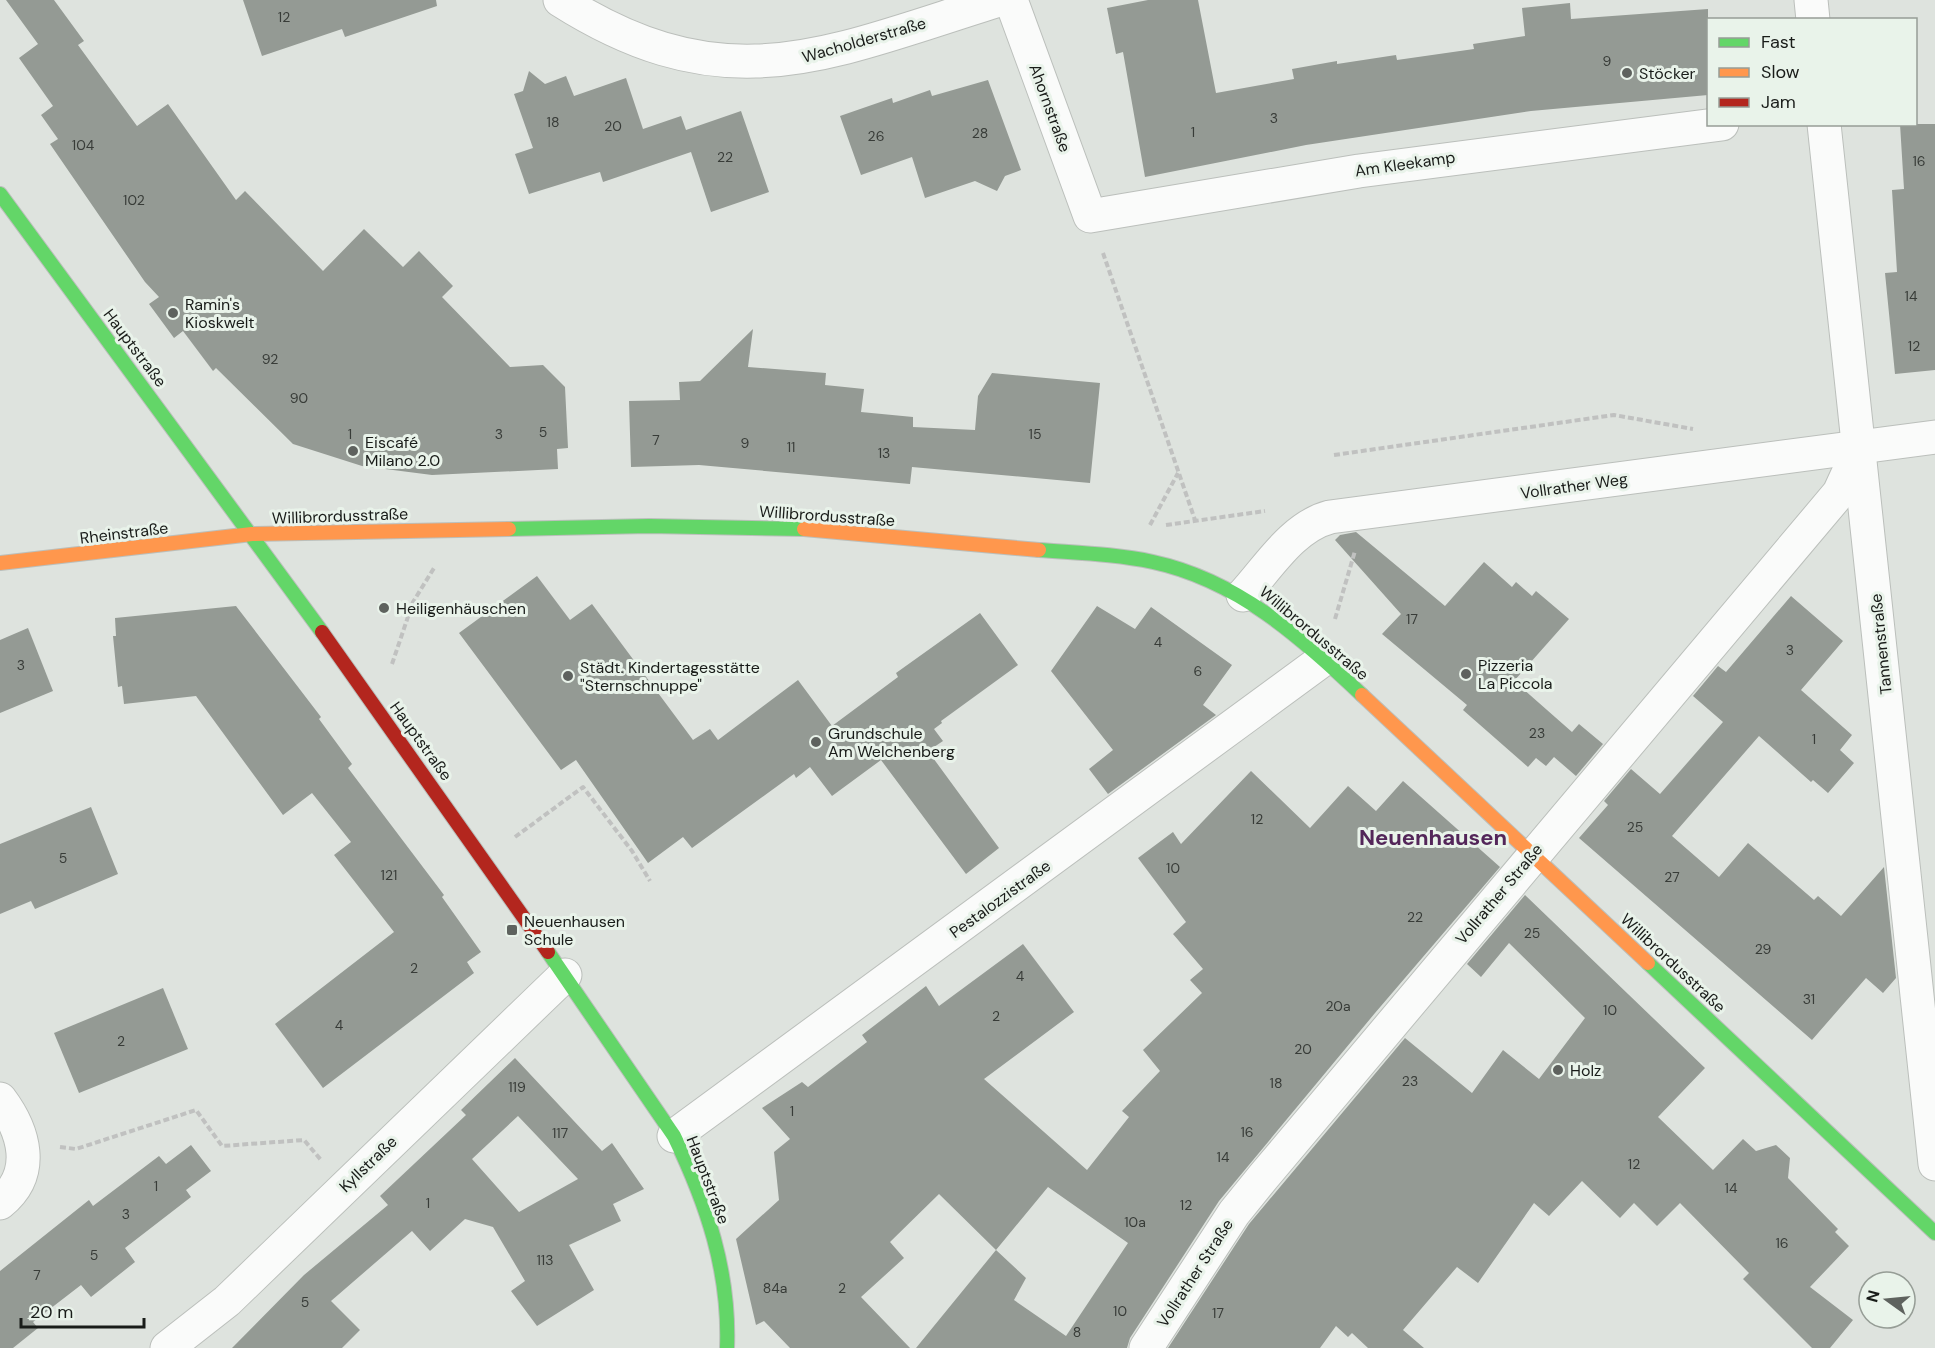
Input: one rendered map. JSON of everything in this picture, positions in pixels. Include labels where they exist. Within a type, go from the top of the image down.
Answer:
[{"type":"street","name":"Wacholderstraße","points":[[560,0],[630,38],[681,55],[735,63],[801,59],[999,0]]},
{"type":"street","name":"Ahornstraße","points":[[1011,0],[1090,216]]},
{"type":"street","points":[[1811,0],[1813,18]]},
{"type":"street","name":"Am Kleekamp","points":[[1090,216],[1359,171],[1707,126]]},
{"type":"street","name":"Tannenstraße","points":[[1824,126],[1935,1164]]},
{"type":"street","name":"Hauptstraße","points":[[0,194],[252,534],[382,715],[485,859],[674,1136],[706,1213],[721,1271],[729,1330],[727,1348]]},
{"type":"street","name":"Vollrather Weg","points":[[1243,595],[1294,538],[1308,526],[1330,518],[1935,437]]},
{"type":"street","name":"Vollrather Straße","points":[[1146,1348],[1239,1206],[1839,492],[1860,447]]},
{"type":"street","name":"Willibrordusstraße","points":[[252,534],[472,528],[741,526],[839,532],[1140,559],[1192,573],[1243,595],[1272,615],[1324,659],[1935,1233]]},
{"type":"street","name":"Rheinstraße","points":[[0,563],[252,534]]},
{"type":"street","name":"Pestalozzistraße","points":[[674,1136],[1324,659]]},
{"type":"street","name":"Kyllstraße","points":[[167,1348],[227,1301],[565,975]]},
{"type":"street","points":[[0,1099],[16,1122],[24,1142],[23,1161],[18,1179],[2,1201]]},
{"type":"path","points":[[1090,216],[1195,520]]},
{"type":"path","points":[[1334,455],[1614,414],[1695,429]]},
{"type":"path","points":[[1148,528],[1178,473]]},
{"type":"path","points":[[1142,529],[1275,509]]},
{"type":"path","points":[[1324,659],[1366,513]]},
{"type":"path","points":[[382,715],[399,639],[413,602],[436,566],[472,528]]},
{"type":"path","points":[[485,859],[583,787],[632,851],[650,881]]},
{"type":"path","points":[[24,1142],[76,1149],[196,1110],[222,1146],[304,1140],[344,1188]]},
{"type":"building","points":[[6,0],[54,0],[84,41],[78,45],[137,126],[168,104],[236,200],[245,191],[323,271],[364,229],[403,267],[419,251],[453,286],[442,297],[510,367],[543,365],[565,387],[568,448],[557,449],[558,469],[432,475],[362,466],[293,444],[216,368],[213,371],[183,331],[174,338],[149,304],[159,297],[145,282],[50,144],[58,139],[41,115],[53,106],[19,58],[38,44]]},
{"type":"building","points":[[243,0],[436,0],[437,6],[345,37],[342,29],[262,56]]},
{"type":"building","points":[[1148,0],[1198,0],[1216,93],[1294,79],[1292,69],[1337,61],[1337,64],[1396,55],[1397,60],[1474,49],[1473,44],[1525,36],[1522,8],[1570,3],[1571,19],[1708,9],[1707,95],[1531,111],[1306,145],[1145,177],[1123,52],[1116,54],[1107,8]]},
{"type":"building","points":[[529,71],[545,84],[566,76],[574,96],[626,78],[643,129],[681,116],[686,130],[741,111],[769,192],[711,212],[691,152],[603,182],[600,172],[529,194],[515,154],[533,148],[514,94],[523,91]]},
{"type":"building","points":[[988,80],[1021,170],[1005,176],[997,191],[975,181],[925,198],[912,157],[861,175],[840,116],[892,98],[893,103],[930,90],[932,96]]},
{"type":"building","points":[[1935,124],[1935,370],[1895,374],[1885,273],[1897,272],[1892,190],[1904,189],[1900,126]]},
{"type":"building","points":[[753,329],[748,367],[826,373],[825,385],[864,389],[861,412],[913,417],[913,427],[975,430],[978,396],[992,373],[1100,383],[1090,483],[912,467],[910,484],[699,465],[631,467],[629,401],[680,400],[679,382],[700,381]]},
{"type":"building","points":[[1356,532],[1445,606],[1484,562],[1512,587],[1516,582],[1532,596],[1536,591],[1569,619],[1514,681],[1572,732],[1579,724],[1603,744],[1576,776],[1554,757],[1546,766],[1536,758],[1528,767],[1463,710],[1467,705],[1382,634],[1401,614],[1335,540],[1340,535]]},
{"type":"building","points":[[537,576],[570,620],[592,604],[693,740],[710,729],[718,740],[798,680],[832,726],[898,677],[896,673],[980,613],[1018,665],[941,721],[942,723],[934,729],[943,741],[928,751],[999,848],[966,874],[881,760],[832,796],[810,767],[796,778],[794,774],[692,848],[683,837],[648,863],[576,760],[561,770],[459,633]]},
{"type":"building","points":[[1791,596],[1843,641],[1801,690],[1852,735],[1840,750],[1854,763],[1828,793],[1813,780],[1811,782],[1759,736],[1672,836],[1719,877],[1748,843],[1814,900],[1818,896],[1841,916],[1884,867],[1896,978],[1883,993],[1866,978],[1812,1040],[1579,838],[1608,805],[1604,801],[1631,769],[1660,794],[1723,722],[1693,696],[1718,666],[1726,672]]},
{"type":"building","points":[[236,606],[321,717],[319,719],[352,764],[348,768],[444,895],[442,897],[481,952],[467,962],[474,973],[323,1088],[275,1024],[394,932],[334,855],[351,842],[312,793],[283,815],[196,696],[124,704],[122,686],[118,687],[113,636],[116,636],[115,618]]},
{"type":"building","points":[[1097,606],[1135,629],[1151,607],[1232,665],[1203,705],[1216,715],[1108,794],[1089,769],[1113,750],[1051,671]]},
{"type":"building","points":[[28,628],[53,691],[0,713],[0,640]]},
{"type":"building","points":[[1251,771],[1310,828],[1348,786],[1376,811],[1403,781],[1500,867],[1219,1201],[1130,1338],[1127,1348],[916,1348],[996,1250],[939,1194],[890,1242],[904,1258],[861,1297],[910,1348],[790,1348],[764,1321],[756,1325],[736,1239],[779,1200],[774,1152],[790,1139],[762,1108],[802,1082],[808,1087],[867,1042],[862,1035],[926,986],[939,1006],[1023,944],[1074,1012],[984,1079],[1087,1170],[1129,1117],[1122,1111],[1160,1071],[1143,1050],[1202,993],[1190,980],[1203,969],[1173,934],[1186,922],[1138,858],[1173,832],[1181,844]],"holes":[[[1048,1187],[1128,1243],[1066,1336],[1014,1300],[1026,1278],[996,1250]]]},
{"type":"building","points":[[91,807],[118,874],[35,909],[31,901],[0,914],[0,844]]},
{"type":"building","points":[[1525,895],[1705,1068],[1658,1117],[1713,1170],[1743,1139],[1756,1151],[1776,1145],[1790,1158],[1788,1178],[1838,1229],[1835,1232],[1849,1246],[1810,1287],[1853,1320],[1830,1348],[1812,1348],[1743,1279],[1749,1273],[1680,1203],[1657,1226],[1634,1203],[1620,1218],[1582,1181],[1549,1216],[1534,1203],[1478,1283],[1457,1267],[1403,1330],[1424,1348],[1368,1348],[1352,1333],[1348,1337],[1336,1326],[1320,1348],[1168,1348],[1249,1224],[1405,1038],[1472,1093],[1503,1050],[1539,1079],[1585,1018],[1509,943],[1481,977],[1467,964]]},
{"type":"building","points":[[163,988],[188,1049],[79,1093],[54,1033]]},
{"type":"building","points":[[515,1058],[602,1151],[612,1143],[644,1189],[613,1204],[621,1221],[569,1245],[594,1290],[537,1326],[511,1291],[525,1281],[493,1227],[465,1219],[430,1251],[412,1231],[331,1301],[360,1330],[342,1348],[232,1348],[304,1275],[388,1205],[380,1196],[466,1115],[461,1110]],"holes":[[[518,1116],[578,1179],[519,1212],[472,1159]]]},
{"type":"building","points":[[191,1145],[211,1171],[186,1190],[191,1197],[125,1248],[135,1262],[91,1297],[81,1285],[33,1322],[38,1328],[13,1348],[0,1348],[0,1271],[89,1200],[93,1206],[159,1156],[166,1164]]},
{"type":"traffic: fast","points":[[0,194],[322,632]]},
{"type":"traffic: fast","points":[[509,529],[649,526],[804,529]]},
{"type":"traffic: fast","points":[[1039,550],[1139,559],[1184,571],[1213,582],[1240,597],[1291,632],[1362,695]]},
{"type":"traffic: fast","points":[[548,952],[674,1136],[686,1162],[706,1213],[720,1265],[725,1292],[727,1348]]},
{"type":"traffic: fast","points":[[1648,963],[1935,1233]]},
{"type":"traffic: slow","points":[[0,563],[252,534],[509,529]]},
{"type":"traffic: slow","points":[[804,529],[1039,550]]},
{"type":"traffic: slow","points":[[1362,695],[1648,963]]},
{"type":"traffic: jam","points":[[322,632],[548,952]]},
{"type":"place","name":"Stöcker","points":[[1627,73]]},
{"type":"place","name":"Ramin's Kioskwelt","points":[[173,313]]},
{"type":"place","name":"Eiscafé Milano 2.0","points":[[353,451]]},
{"type":"place","name":"Heiligenhäuschen","points":[[384,608]]},
{"type":"place","name":"Pizzeria La Piccola","points":[[1466,674]]},
{"type":"place","name":"Städt. Kindertagesstätte \"Sternschnuppe\"","points":[[568,676]]},
{"type":"place","name":"Grundschule Am Welchenberg","points":[[816,742]]},
{"type":"place","name":"Neuenhausen Schule","points":[[512,930]]},
{"type":"place","name":"Holz","points":[[1558,1070]]},
{"type":"district","name":"Neuenhausen","points":[[1433,837]]}]
